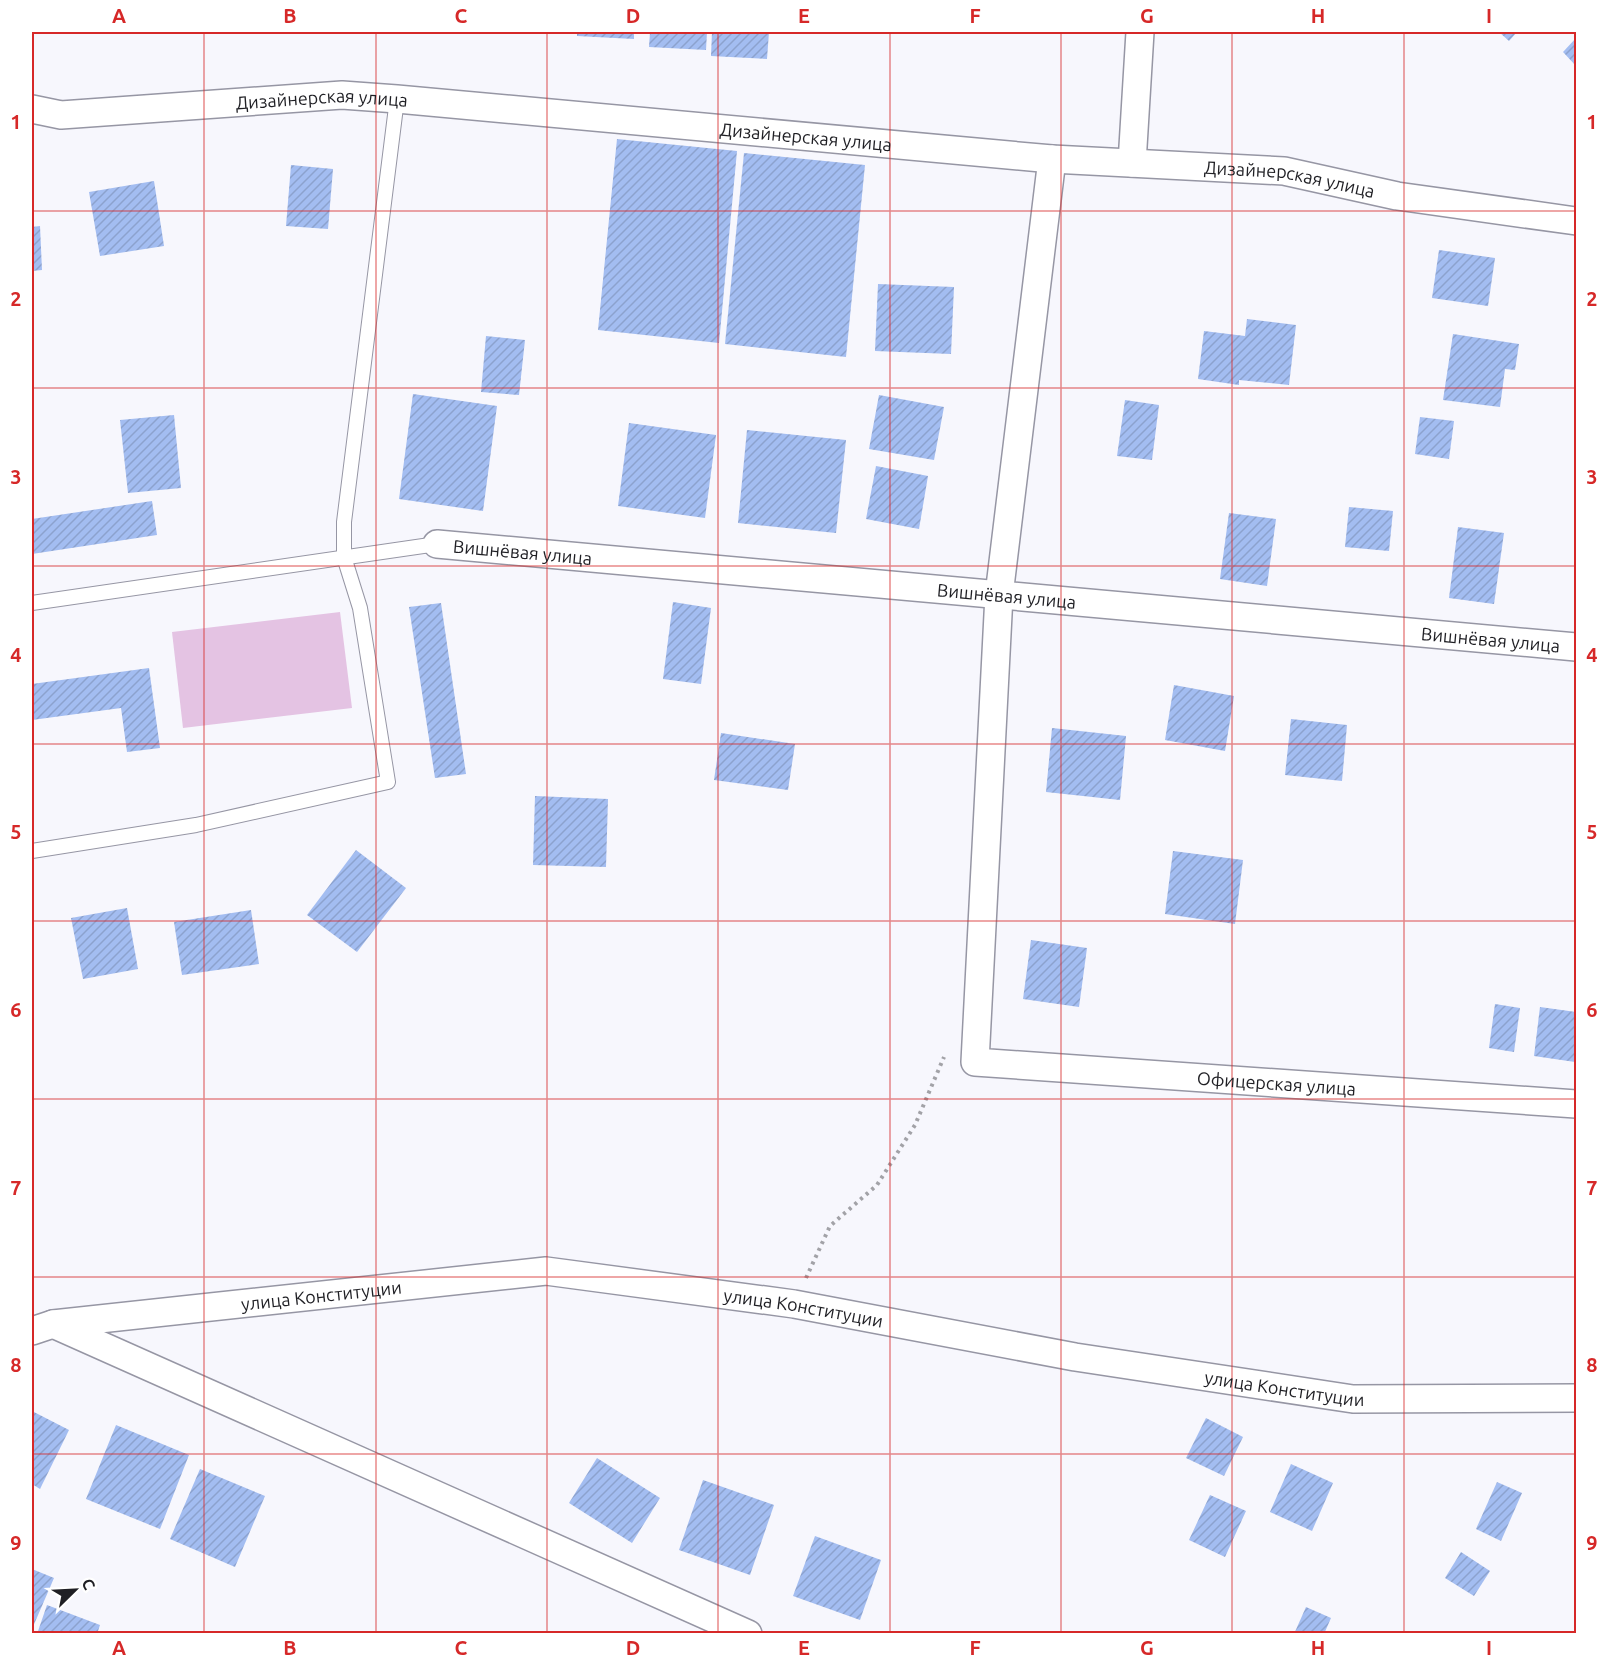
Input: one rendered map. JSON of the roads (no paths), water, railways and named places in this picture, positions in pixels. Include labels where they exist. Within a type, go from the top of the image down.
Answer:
[{"type":"street","points":[[1132,164],[1140,32]]},
{"type":"street","name":"Дизайнерская улица","points":[[32,109],[61,115],[342,95],[1052,159],[1284,171],[1397,196],[1576,221]]},
{"type":"street","points":[[999,595],[1052,159]]},
{"type":"street","name":"Вишнёвая улица","points":[[437,544],[1576,647]]},
{"type":"street","name":"Офицерская улица","points":[[999,595],[975,1062],[1576,1104]]},
{"type":"street","name":"улица Конституции","points":[[42,1327],[546,1271],[794,1304],[1075,1357],[1353,1399],[1576,1398]]},
{"type":"street","points":[[42,1327],[748,1634]]},
{"type":"lane","points":[[32,851],[196,825],[388,782],[360,609],[344,557],[344,522],[397,99]]},
{"type":"lane","points":[[32,603],[437,544]]}]
